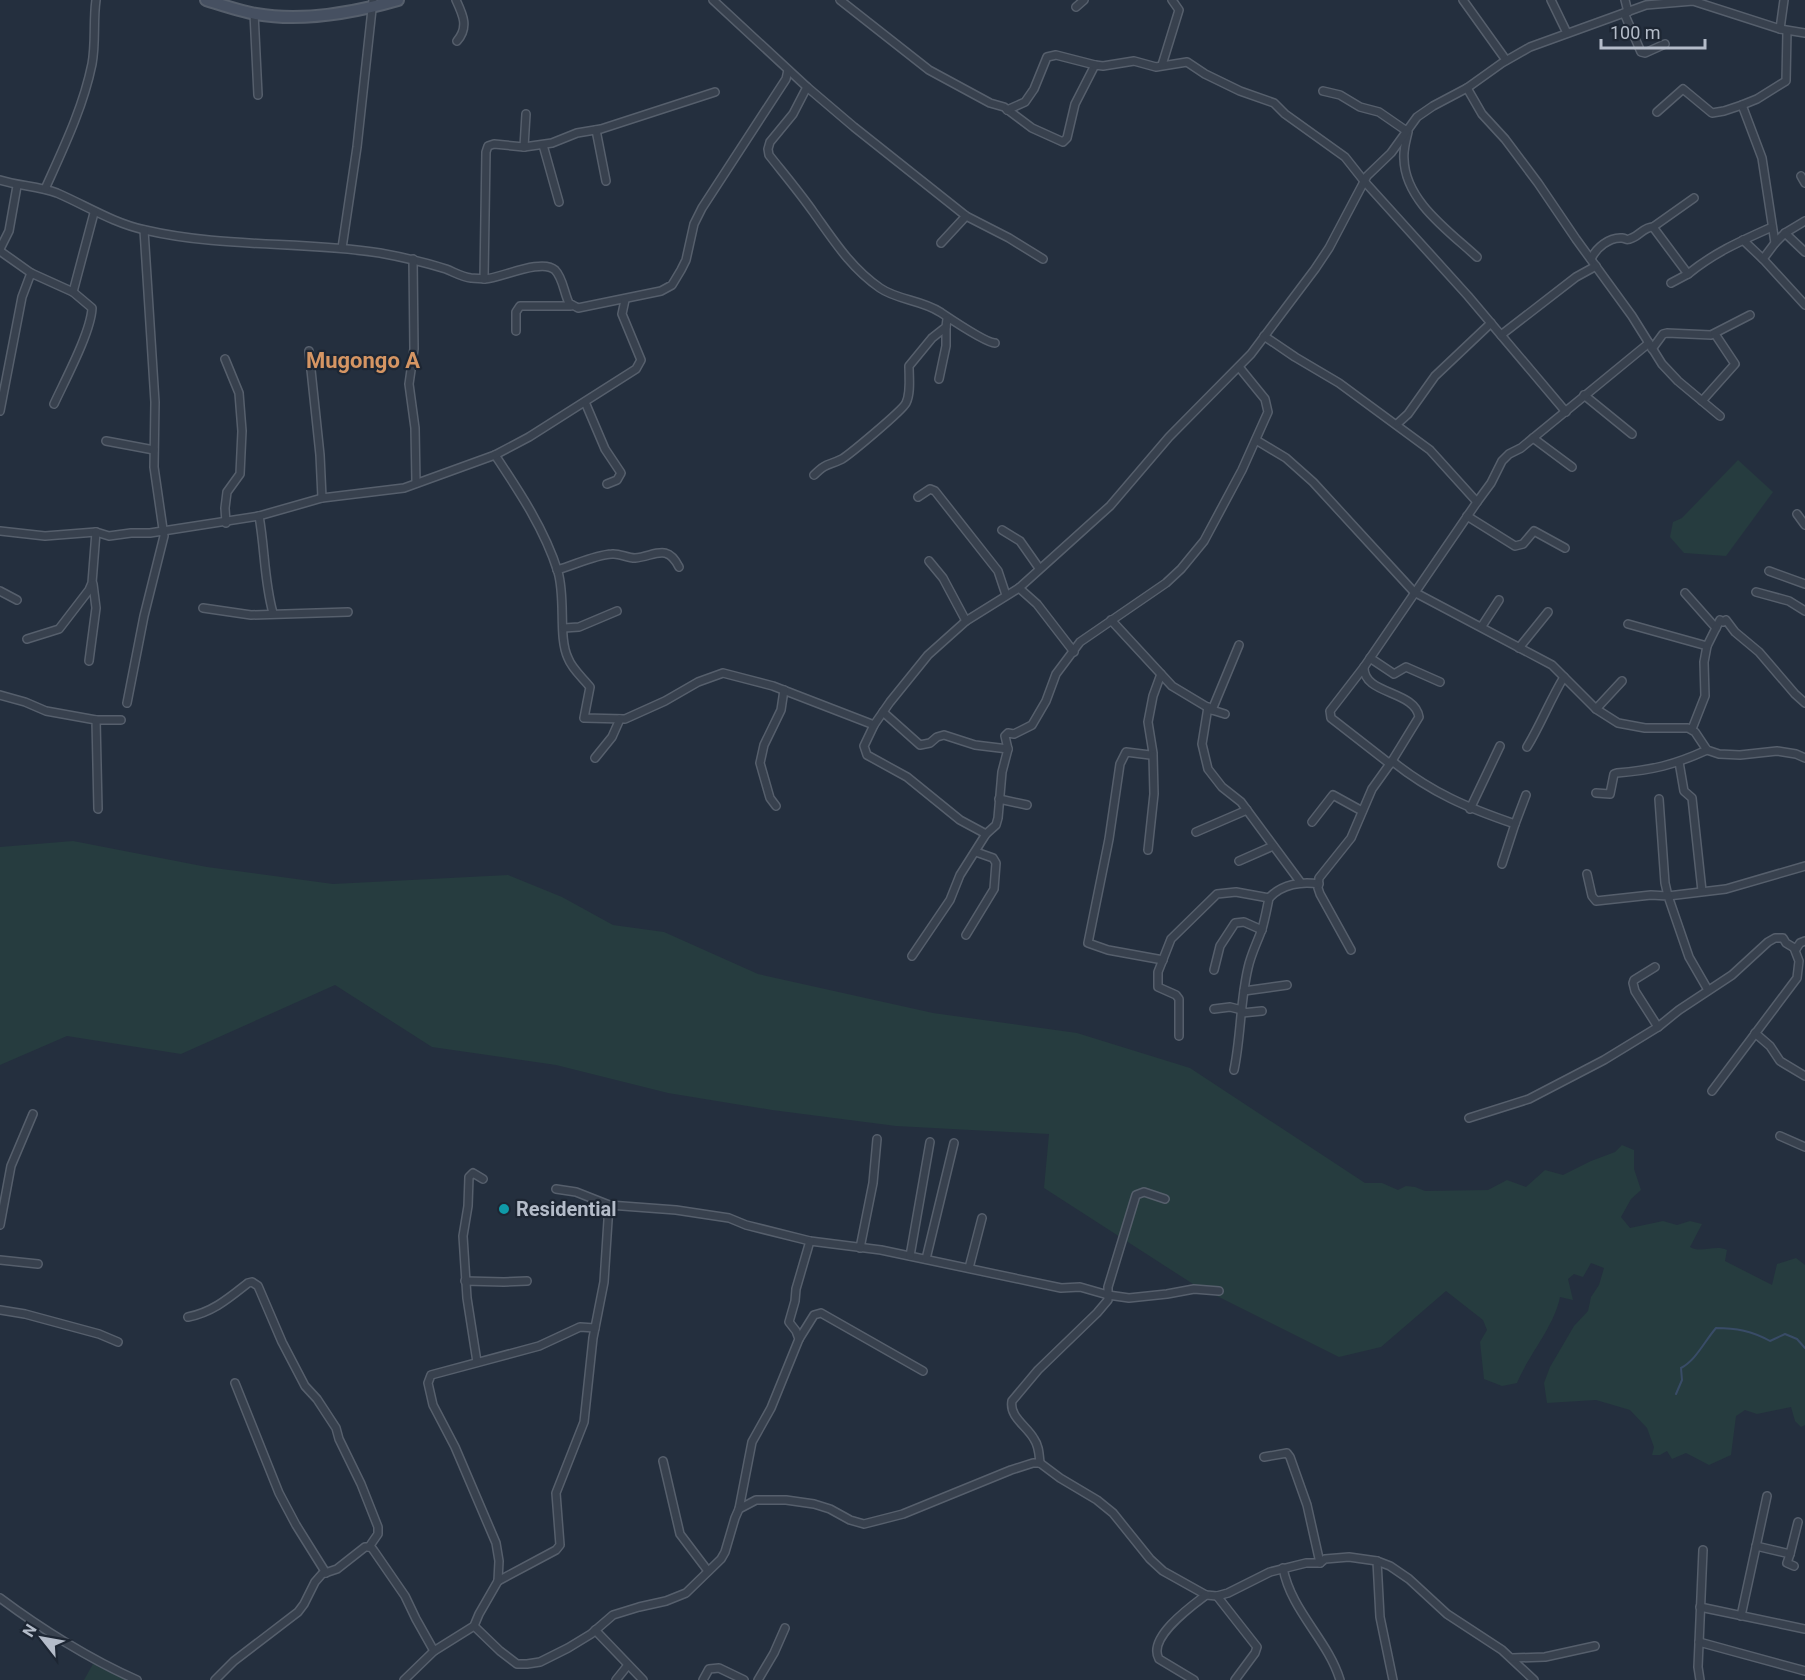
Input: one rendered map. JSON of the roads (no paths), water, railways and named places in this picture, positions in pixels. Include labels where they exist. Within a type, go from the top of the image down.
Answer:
[{"type":"street","points":[[45,189],[80,106],[92,65],[96,36],[96,0]]},
{"type":"street","points":[[206,0],[254,13],[295,17],[398,0]]},
{"type":"street","points":[[456,0],[465,23],[463,34],[457,40]]},
{"type":"street","points":[[713,0],[807,87],[966,216],[1043,259]]},
{"type":"street","points":[[840,0],[929,70],[1007,110],[1032,128],[1064,142],[1075,104],[1095,65]]},
{"type":"street","points":[[1076,7],[1084,0]]},
{"type":"street","points":[[1162,65],[1179,10],[1172,0]]},
{"type":"street","points":[[1463,0],[1506,60]]},
{"type":"street","points":[[1551,0],[1567,33]]},
{"type":"street","points":[[1625,0],[1626,13],[1641,52],[1645,53],[1665,44]]},
{"type":"street","points":[[1657,112],[1683,89],[1712,113],[1757,99],[1786,81],[1784,0]]},
{"type":"street","points":[[986,834],[960,820],[907,777],[867,755],[864,746],[874,725],[928,655],[966,621],[1018,588],[1110,506],[1169,437],[1239,367],[1320,262],[1364,181],[1391,153],[1417,117],[1530,47],[1646,5],[1693,1],[1784,30],[1805,33]]},
{"type":"street","points":[[342,248],[372,4]]},
{"type":"street","points":[[254,13],[258,95]]},
{"type":"street","points":[[1007,110],[1025,102],[1034,89],[1047,57],[1056,55],[1103,66],[1134,61],[1156,67],[1187,62],[1204,74],[1240,91],[1274,103],[1285,114],[1345,157],[1566,412]]},
{"type":"street","points":[[516,332],[518,308],[571,306],[578,308],[661,291],[672,285],[686,260],[690,237],[702,208],[786,79],[788,70]]},
{"type":"street","points":[[807,87],[793,114],[770,142],[769,155],[858,271],[882,290],[939,311],[947,323],[946,346],[939,379]]},
{"type":"street","points":[[1467,88],[1470,103],[1506,145],[1529,177]]},
{"type":"street","points":[[1467,88],[1482,114],[1523,162],[1667,370],[1720,416]]},
{"type":"street","points":[[1323,91],[1340,95],[1360,107],[1379,112],[1408,132]]},
{"type":"street","points":[[484,279],[486,149],[494,144],[524,147],[543,145],[715,92]]},
{"type":"street","points":[[1742,105],[1762,158],[1775,243]]},
{"type":"street","points":[[524,147],[526,114]]},
{"type":"street","points":[[596,130],[606,181]]},
{"type":"street","points":[[1408,132],[1404,158],[1408,185],[1412,193],[1478,257]]},
{"type":"street","points":[[543,145],[559,202]]},
{"type":"street","points":[[1391,153],[1404,158]]},
{"type":"street","points":[[0,180],[17,186],[45,189],[94,213],[144,230],[235,242],[342,248],[413,260],[464,277],[484,279],[528,268],[549,267],[557,272],[571,306]]},
{"type":"street","points":[[17,186],[9,231],[0,250],[31,273],[73,292],[92,308],[85,335],[54,404]]},
{"type":"street","points":[[1591,259],[1595,250],[1606,243],[1616,239],[1629,240],[1648,227],[1653,227],[1694,198]]},
{"type":"street","points":[[73,292],[94,213]]},
{"type":"street","points":[[941,243],[966,216]]},
{"type":"street","points":[[1763,259],[1785,233],[1805,221]]},
{"type":"street","points":[[1653,227],[1688,274]]},
{"type":"street","points":[[1671,283],[1688,274],[1716,253],[1772,227]]},
{"type":"street","points":[[127,702],[144,616],[162,548],[163,530],[154,467],[154,402],[144,230]]},
{"type":"street","points":[[1785,233],[1805,252]]},
{"type":"street","points":[[1743,240],[1805,305]]},
{"type":"street","points":[[413,260],[414,349],[410,395],[415,429],[416,483]]},
{"type":"street","points":[[1501,335],[1576,277],[1596,266]]},
{"type":"street","points":[[0,411],[22,297],[31,273]]},
{"type":"street","points":[[0,531],[45,536],[96,532],[109,536],[226,523],[322,498],[395,490],[495,455],[632,373],[641,360],[622,314],[624,300]]},
{"type":"street","points":[[1515,824],[1470,809],[1418,780],[1391,763],[1331,718],[1330,711],[1364,667],[1491,483],[1502,461],[1509,454],[1521,448],[1584,395],[1651,346],[1663,334],[1711,335],[1750,315]]},
{"type":"street","points":[[814,474],[825,464],[841,459],[857,447],[906,404],[909,391],[909,366],[947,323],[957,322],[989,343],[995,343]]},
{"type":"street","points":[[1397,424],[1435,376],[1491,323]]},
{"type":"street","points":[[1702,401],[1735,364],[1715,334]]},
{"type":"street","points":[[1264,336],[1294,357],[1339,382],[1397,424],[1430,450],[1477,502]]},
{"type":"street","points":[[309,351],[322,498]]},
{"type":"street","points":[[225,359],[239,393],[242,432],[240,474],[227,492],[226,523]]},
{"type":"street","points":[[912,956],[950,900],[960,875],[999,818],[1002,772],[1008,749],[1005,736],[1032,725],[1046,700],[1056,674],[1080,642],[1150,596],[1166,583],[1204,542],[1256,440],[1264,422],[1268,404],[1239,367]]},
{"type":"street","points":[[1584,395],[1632,434]]},
{"type":"street","points":[[585,402],[605,449],[621,473],[617,480],[607,484]]},
{"type":"street","points":[[1533,438],[1572,466]]},
{"type":"street","points":[[1256,440],[1286,458],[1313,483],[1414,592],[1552,665],[1596,709],[1618,723],[1635,728],[1681,727],[1692,729],[1707,750],[1719,754],[1740,755],[1777,751],[1805,758]]},
{"type":"street","points":[[106,441],[154,450]]},
{"type":"street","points":[[495,455],[534,518],[557,570],[562,588],[565,650],[569,660],[590,687],[584,718],[620,719],[640,713],[698,682],[723,673],[783,690],[874,725]]},
{"type":"street","points":[[918,497],[930,489],[935,491],[998,571],[1006,595]]},
{"type":"street","points":[[1797,514],[1805,525]]},
{"type":"street","points":[[259,516],[264,540],[265,576],[273,613]]},
{"type":"street","points":[[1467,516],[1515,546],[1524,544],[1534,531],[1565,548]]},
{"type":"street","points":[[1002,530],[1020,542],[1039,568]]},
{"type":"street","points":[[89,661],[96,608],[92,583],[96,532]]},
{"type":"street","points":[[557,570],[614,554],[635,558],[669,553],[679,567]]},
{"type":"street","points":[[929,561],[943,578],[966,621]]},
{"type":"street","points":[[1769,571],[1805,584]]},
{"type":"street","points":[[27,639],[58,629],[92,583]]},
{"type":"street","points":[[1018,588],[1037,604],[1074,652]]},
{"type":"street","points":[[0,591],[17,600]]},
{"type":"street","points":[[1756,592],[1789,602],[1805,611]]},
{"type":"street","points":[[1685,593],[1716,628]]},
{"type":"street","points":[[1482,626],[1499,600]]},
{"type":"street","points":[[203,608],[251,615],[348,612]]},
{"type":"street","points":[[564,628],[579,627],[617,612]]},
{"type":"street","points":[[1519,648],[1548,612]]},
{"type":"street","points":[[1111,620],[1180,692],[1225,714]]},
{"type":"street","points":[[1692,729],[1705,696],[1704,662],[1707,646],[1720,620],[1723,622],[1726,620],[1735,632],[1759,652],[1805,703]]},
{"type":"street","points":[[1628,624],[1707,646]]},
{"type":"street","points":[[1239,645],[1210,708],[1202,744],[1208,769],[1214,778],[1241,802],[1300,883]]},
{"type":"street","points":[[1370,658],[1394,674],[1406,667],[1440,682]]},
{"type":"street","points":[[1351,950],[1320,894],[1319,878],[1351,838],[1372,789],[1418,720],[1419,714],[1411,702],[1373,684],[1365,675],[1364,667]]},
{"type":"street","points":[[1149,850],[1154,794],[1154,751],[1148,722],[1161,674]]},
{"type":"street","points":[[1527,747],[1541,725],[1550,700],[1564,677]]},
{"type":"street","points":[[1596,709],[1622,681]]},
{"type":"street","points":[[776,806],[770,798],[760,763],[764,745],[781,710],[783,690]]},
{"type":"street","points":[[0,695],[46,711],[96,720],[121,720]]},
{"type":"street","points":[[883,712],[920,746],[944,735],[975,746],[1008,749]]},
{"type":"street","points":[[595,758],[615,733],[620,719]]},
{"type":"street","points":[[96,720],[98,809]]},
{"type":"street","points":[[1470,809],[1500,746]]},
{"type":"street","points":[[1596,793],[1610,794],[1614,774],[1617,772],[1650,770],[1679,762],[1707,750]]},
{"type":"street","points":[[1153,755],[1126,752],[1120,764],[1109,838],[1088,943],[1108,950],[1163,960]]},
{"type":"street","points":[[1679,762],[1684,788],[1692,798],[1702,891]]},
{"type":"street","points":[[1312,822],[1333,795],[1362,811]]},
{"type":"street","points":[[1502,864],[1526,795]]},
{"type":"street","points":[[999,799],[1027,805]]},
{"type":"street","points":[[1659,799],[1668,896],[1692,966],[1708,990]]},
{"type":"street","points":[[1196,832],[1247,810]]},
{"type":"street","points":[[1239,861],[1273,846]]},
{"type":"street","points":[[966,935],[994,890],[996,863],[993,858],[976,852]]},
{"type":"street","points":[[1587,874],[1592,896],[1596,901],[1726,889],[1805,866]]},
{"type":"street","points":[[1234,1070],[1252,949],[1262,930],[1269,898],[1275,891],[1305,881],[1319,884]]},
{"type":"street","points":[[1179,1036],[1179,999],[1176,995],[1158,987],[1157,978],[1165,950],[1174,935],[1217,894],[1236,892],[1269,898]]},
{"type":"street","points":[[1214,970],[1220,946],[1235,923],[1244,922],[1262,930]]},
{"type":"street","points":[[1469,1118],[1529,1099],[1604,1060],[1658,1027],[1679,1010],[1732,975],[1775,938],[1783,938],[1786,943],[1796,949]]},
{"type":"street","points":[[1712,1091],[1797,978],[1799,967],[1794,948],[1796,949],[1800,943],[1805,941]]},
{"type":"street","points":[[1655,967],[1634,980],[1633,983],[1635,991],[1658,1027]]},
{"type":"street","points":[[1245,991],[1287,985]]},
{"type":"street","points":[[1214,1009],[1230,1007],[1242,1012],[1262,1011]]},
{"type":"street","points":[[1755,1033],[1770,1046],[1780,1061],[1805,1076]]},
{"type":"street","points":[[0,1225],[11,1166],[33,1114]]},
{"type":"street","points":[[1780,1136],[1805,1147]]},
{"type":"street","points":[[860,1248],[873,1183],[877,1139]]},
{"type":"street","points":[[910,1256],[930,1142]]},
{"type":"street","points":[[927,1259],[954,1143]]},
{"type":"street","points":[[477,1362],[465,1281],[463,1236],[468,1206],[469,1177],[473,1173],[483,1179]]},
{"type":"street","points":[[556,1189],[576,1192],[609,1205],[641,1206],[729,1218],[746,1226],[810,1241],[927,1259],[1061,1288],[1080,1287],[1128,1298],[1194,1289],[1219,1291]]},
{"type":"street","points":[[1040,1463],[1039,1449],[1034,1438],[1013,1412],[1012,1401],[1038,1370],[1097,1313],[1107,1300],[1108,1287],[1136,1195],[1144,1192],[1165,1199]]},
{"type":"street","points":[[498,1581],[556,1550],[560,1545],[556,1493],[584,1422],[586,1386],[604,1282],[609,1205]]},
{"type":"street","points":[[969,1268],[982,1218]]},
{"type":"street","points":[[799,1339],[789,1322],[810,1241]]},
{"type":"street","points":[[0,1260],[38,1264]]},
{"type":"street","points":[[465,1281],[527,1281]]},
{"type":"street","points":[[188,1317],[210,1311],[224,1303],[248,1283],[252,1282],[258,1286],[282,1342],[305,1386],[317,1399],[336,1428],[378,1527],[378,1534],[369,1547],[337,1569],[322,1574],[298,1612],[241,1655],[215,1680]]},
{"type":"street","points":[[0,1310],[25,1314],[99,1334],[118,1342]]},
{"type":"street","points":[[474,1626],[518,1664],[540,1662],[568,1648],[614,1615],[666,1601],[686,1593],[721,1559],[725,1552],[740,1509],[752,1442],[771,1408],[799,1339],[814,1315],[822,1313],[923,1371]]},
{"type":"street","points":[[404,1680],[434,1651],[474,1626],[478,1614],[498,1581],[499,1561],[496,1544],[459,1456],[433,1405],[428,1383],[431,1375],[539,1346],[580,1327],[595,1328]]},
{"type":"street","points":[[235,1383],[279,1493],[326,1573]]},
{"type":"street","points":[[1264,1457],[1289,1454],[1307,1505],[1320,1563]]},
{"type":"street","points":[[663,1461],[680,1534],[708,1571]]},
{"type":"street","points":[[740,1509],[756,1500],[786,1500],[814,1504],[857,1522],[873,1522],[903,1514],[1026,1465],[1040,1463],[1113,1513],[1150,1559],[1163,1571],[1206,1595],[1217,1596],[1228,1593],[1283,1568],[1306,1563],[1320,1563],[1325,1559],[1349,1557],[1377,1561],[1400,1572],[1447,1614],[1512,1658],[1534,1680]]},
{"type":"street","points":[[1741,1616],[1767,1496]]},
{"type":"street","points":[[1756,1546],[1790,1562],[1798,1522]]},
{"type":"street","points":[[369,1547],[395,1580],[434,1651]]},
{"type":"street","points":[[1700,1680],[1698,1676],[1703,1550]]},
{"type":"street","points":[[1377,1561],[1380,1617],[1393,1680]]},
{"type":"street","points":[[1283,1568],[1304,1617],[1325,1647],[1340,1680]]},
{"type":"street","points":[[1194,1680],[1159,1659],[1156,1646],[1159,1639],[1176,1620],[1206,1595]]},
{"type":"street","points":[[1217,1596],[1257,1647],[1235,1680]]},
{"type":"street","points":[[0,1598],[27,1618],[119,1672],[137,1680]]},
{"type":"street","points":[[1700,1606],[1805,1629]]},
{"type":"street","points":[[758,1680],[785,1628]]},
{"type":"street","points":[[595,1630],[643,1680]]},
{"type":"street","points":[[1699,1642],[1805,1671]]},
{"type":"street","points":[[1512,1658],[1545,1657],[1595,1646]]},
{"type":"street","points":[[616,1680],[628,1665]]},
{"type":"street","points":[[703,1680],[711,1668],[719,1668],[744,1680]]},
{"type":"waterway","points":[[1676,1394],[1682,1380],[1681,1368],[1696,1356],[1716,1328],[1744,1331],[1770,1341],[1785,1334],[1797,1339],[1805,1348]]},
{"type":"place","name":"Residential","points":[[504,1209]]},
{"type":"district","name":"Mugongo A","points":[[363,360]]}]
